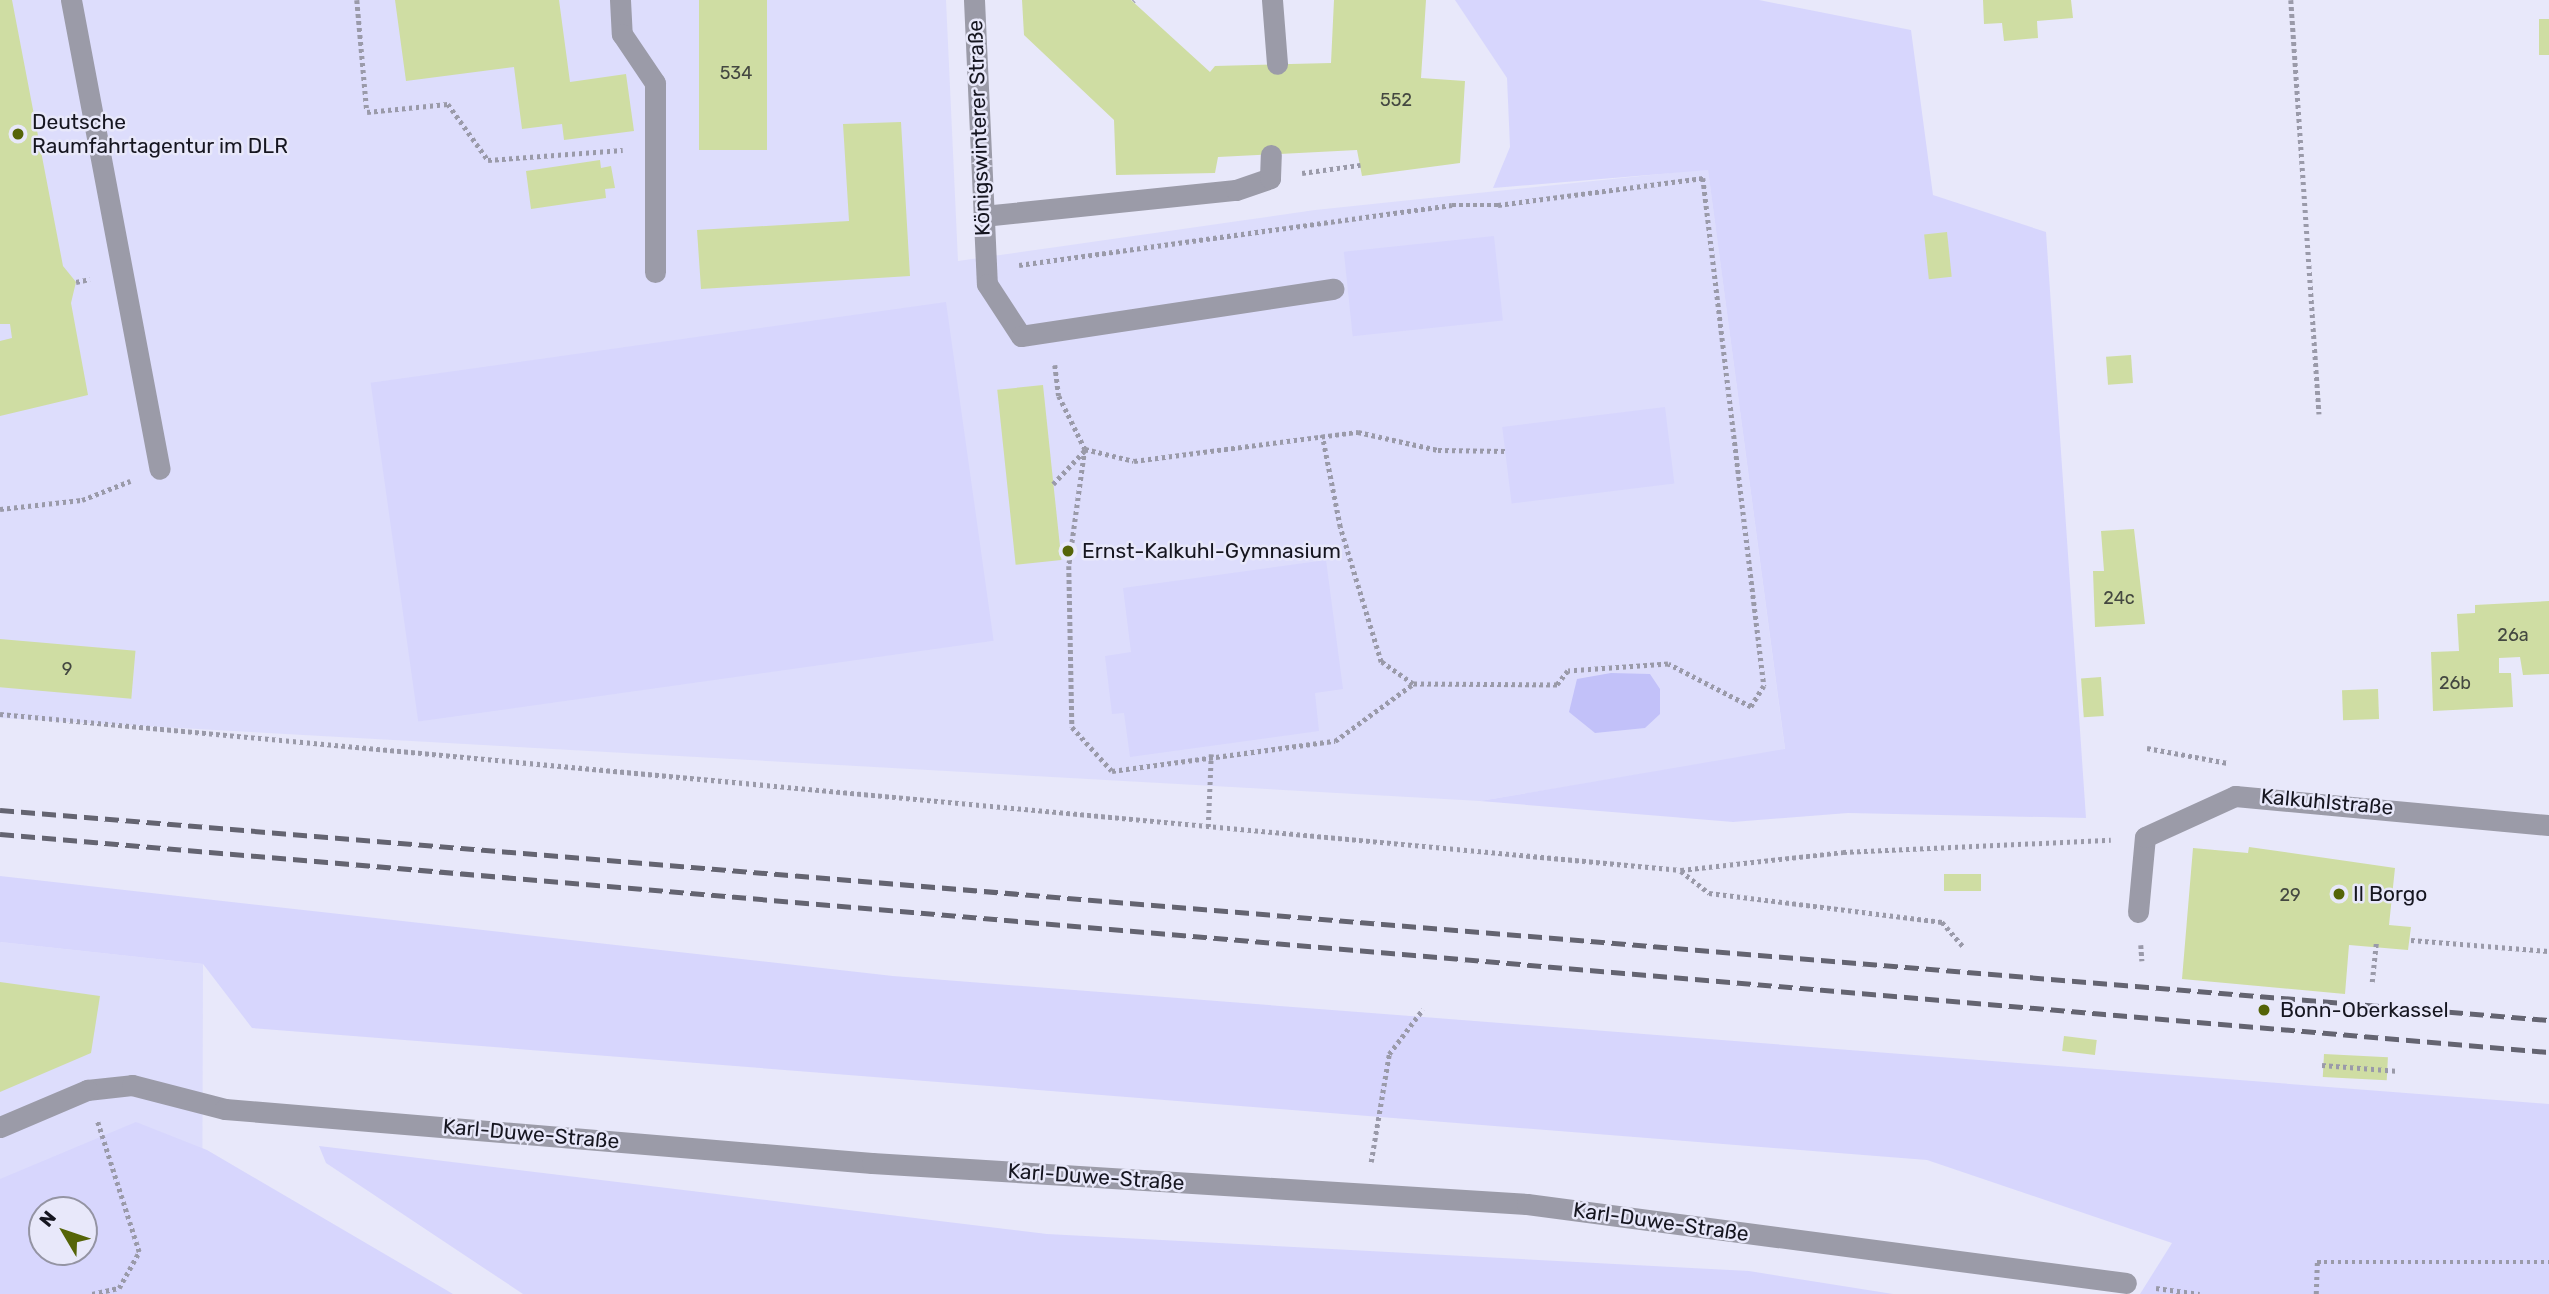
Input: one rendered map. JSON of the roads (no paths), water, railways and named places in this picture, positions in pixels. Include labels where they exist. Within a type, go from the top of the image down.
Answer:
[{"type":"street","points":[[71,0],[160,469]]},
{"type":"street","points":[[620,0],[622,34],[655,83],[655,272]]},
{"type":"street","name":"Königswinterer Straße","points":[[974,0],[987,284],[1021,336],[1333,289]]},
{"type":"street","points":[[1272,0],[1277,64]]},
{"type":"street","points":[[984,215],[1236,190],[1270,178],[1271,155]]},
{"type":"street","name":"Kalkuhlstraße","points":[[2138,912],[2145,837],[2235,796],[2273,795],[2549,825]]},
{"type":"street","name":"Karl-Duwe-Straße","points":[[0,1127],[87,1090],[132,1085],[225,1109],[872,1163],[1527,1205],[2126,1283]]},
{"type":"railway","points":[[0,810],[2549,1020]]},
{"type":"railway","points":[[0,834],[2549,1052]]},
{"type":"place","name":"Deutsche Raumfahrtagentur im DLR","points":[[18,134]]},
{"type":"place","name":"Ernst-Kalkuhl-Gymnasium","points":[[1068,551]]},
{"type":"place","name":"Il Borgo","points":[[2339,894]]},
{"type":"place","name":"Bonn-Oberkassel","points":[[2264,1010]]}]
